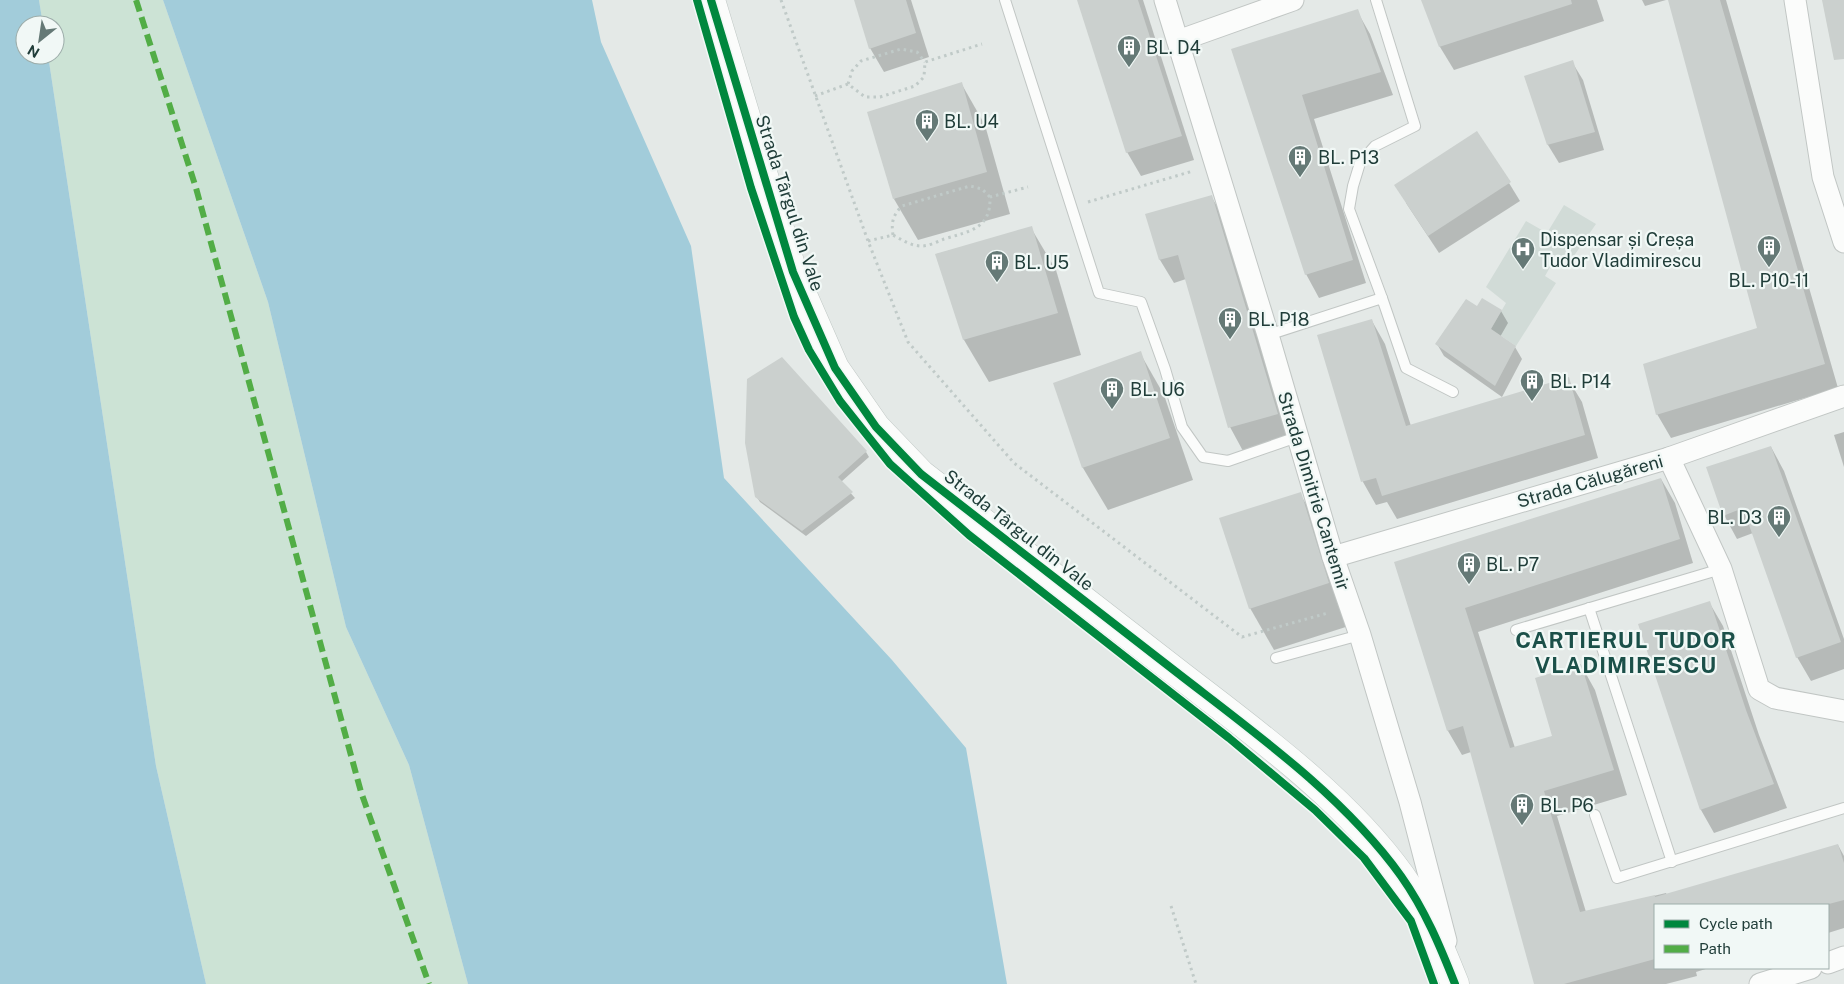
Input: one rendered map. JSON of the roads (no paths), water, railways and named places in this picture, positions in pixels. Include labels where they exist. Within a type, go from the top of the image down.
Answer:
[{"type":"street","name":"Strada Târgul din Vale","points":[[711,0],[793,272],[835,368],[876,427],[921,474],[1258,736],[1316,785],[1369,837],[1401,876],[1429,921],[1457,984]]},
{"type":"street","name":"Strada Dimitrie Cantemir","points":[[1164,0],[1268,335],[1333,557],[1360,635],[1410,802],[1457,984]]},
{"type":"street","points":[[1178,41],[1293,0]]},
{"type":"street","points":[[1795,0],[1823,177],[1844,242]]},
{"type":"street","name":"Strada Călugăreni","points":[[1333,557],[1669,458],[1844,396]]},
{"type":"street","points":[[1669,458],[1721,569],[1759,689],[1775,698],[1844,711]]},
{"type":"street","points":[[1829,962],[1844,957]]},
{"type":"street","points":[[1760,984],[1808,969]]},
{"type":"lane","points":[[1005,0],[1099,293],[1141,302],[1165,369],[1182,427],[1203,457],[1228,461],[1297,437]]},
{"type":"lane","points":[[1376,0],[1415,126],[1375,146],[1360,162],[1349,209],[1406,368],[1453,392]]},
{"type":"lane","points":[[1268,335],[1382,298]]},
{"type":"lane","points":[[1516,630],[1721,569]]},
{"type":"lane","points":[[1589,608],[1672,862]]},
{"type":"lane","points":[[1276,658],[1360,635]]},
{"type":"lane","points":[[1595,815],[1616,878],[1844,808]]},
{"type":"water","points":[[0,0],[39,0],[41,15],[15,15],[15,65],[50,65],[156,766],[206,984],[0,984]]},
{"type":"water","points":[[163,0],[592,0],[601,42],[691,246],[724,478],[892,660],[966,748],[1007,984],[468,984],[409,765],[346,627],[268,302]]},
{"type":"place","name":"BL. D4","points":[[1129,68]]},
{"type":"place","name":"BL. U4","points":[[927,142]]},
{"type":"place","name":"BL. P13","points":[[1300,178]]},
{"type":"place","name":"BL. P10-11","points":[[1769,268]]},
{"type":"place","name":"Dispensar și Creșa Tudor Vladimirescu","points":[[1523,270]]},
{"type":"place","name":"BL. U5","points":[[997,283]]},
{"type":"place","name":"BL. P18","points":[[1230,340]]},
{"type":"place","name":"BL. P14","points":[[1532,402]]},
{"type":"place","name":"BL. U6","points":[[1112,410]]},
{"type":"place","name":"BL. D3","points":[[1779,538]]},
{"type":"place","name":"BL. P7","points":[[1469,585]]},
{"type":"place","name":"BL. P6","points":[[1522,826]]},
{"type":"district","name":"CARTIERUL TUDOR VLADIMIRESCU","points":[[1626,652]]}]
